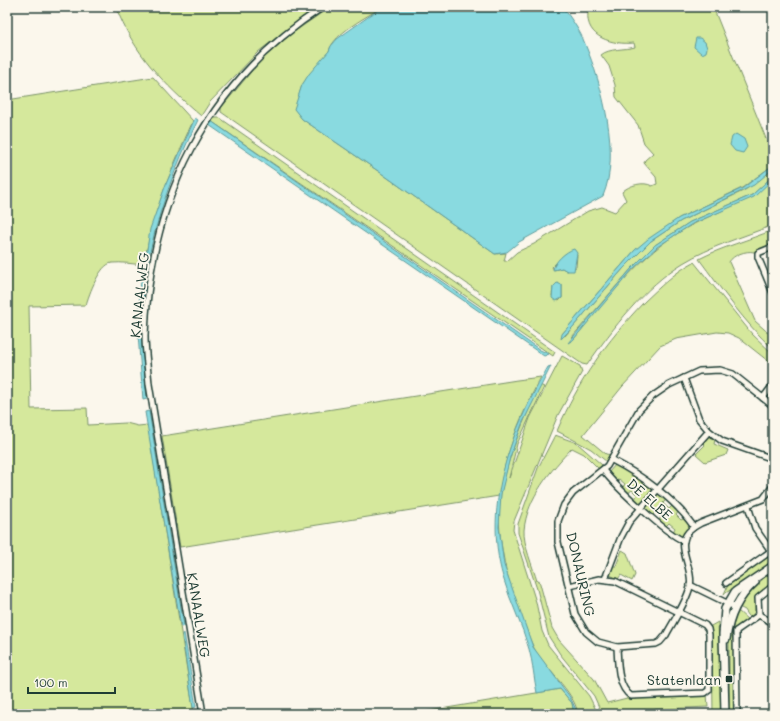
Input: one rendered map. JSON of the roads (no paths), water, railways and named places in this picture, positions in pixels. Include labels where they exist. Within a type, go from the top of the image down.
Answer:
[{"type":"main road","points":[[726,714],[723,622],[728,603],[735,592],[772,567]]},
{"type":"main road","points":[[724,653],[728,628],[735,607],[753,584],[772,567]]},
{"type":"street","name":"KANAALWEG","points":[[203,714],[149,376],[145,337],[149,289],[156,248],[170,199],[183,163],[207,120],[242,74],[285,33],[323,7]]},
{"type":"street","points":[[773,247],[758,253],[758,257],[773,293]]},
{"type":"street","name":"DONAURING","points":[[690,586],[678,612],[660,642],[652,645],[617,647],[598,642],[586,632],[575,614],[558,542],[558,521],[564,505],[570,497],[603,470],[612,460],[633,419],[646,402],[661,390],[684,378],[704,370],[720,370],[733,374],[773,406]]},
{"type":"street","points":[[684,378],[699,419],[709,431],[722,441],[773,459]]},
{"type":"street","points":[[763,398],[773,385]]},
{"type":"street","points":[[605,579],[623,532],[641,507],[709,431]]},
{"type":"street","name":"DE ELBE","points":[[612,460],[637,473],[684,514],[694,527]]},
{"type":"street","name":"DE ELBE","points":[[603,470],[613,482],[641,507],[676,537],[684,541]]},
{"type":"street","points":[[735,607],[690,586],[683,550],[684,541],[687,534],[694,527],[763,499],[773,486]]},
{"type":"street","points":[[726,584],[772,551],[755,528],[748,506]]},
{"type":"street","points":[[569,586],[605,579],[623,584],[705,625],[708,629],[709,690],[705,693],[631,696],[626,693],[620,676],[617,647]]},
{"type":"street","points":[[759,615],[758,598],[773,586]]},
{"type":"street","points":[[759,615],[773,623]]},
{"type":"street","points":[[737,714],[736,631],[759,615]]},
{"type":"water","points":[[382,7],[563,7],[583,39],[598,79],[603,99],[610,140],[610,160],[608,179],[603,196],[519,242],[507,252],[495,254],[302,119],[294,109],[302,85],[309,74],[329,51],[337,39]]},
{"type":"water","points":[[696,38],[700,38],[705,42],[707,48],[706,52],[702,54],[694,47]]},
{"type":"water","points":[[195,118],[198,120],[181,156],[167,193],[155,231],[146,271],[144,271],[150,229],[166,184]]},
{"type":"water","points":[[211,121],[540,350],[549,354],[544,356],[209,125]]},
{"type":"water","points":[[736,134],[744,139],[747,147],[743,153],[735,151],[730,145],[732,137]]},
{"type":"water","points":[[773,165],[773,169],[754,185],[681,221],[651,241],[623,269],[561,339],[562,334],[635,250],[648,239],[679,218],[743,188]]},
{"type":"water","points":[[773,176],[773,179],[754,197],[692,224],[657,247],[633,269],[573,340],[568,343],[632,268],[655,245],[690,222],[752,195]]},
{"type":"water","points":[[574,249],[577,253],[574,271],[567,271],[562,268],[553,270],[561,257]]},
{"type":"water","points":[[141,280],[145,281],[142,322],[138,322]]},
{"type":"water","points":[[557,283],[562,285],[562,298],[556,301],[552,298],[553,287]]},
{"type":"water","points":[[138,334],[141,334],[147,399],[143,400]]},
{"type":"water","points":[[551,366],[522,424],[510,457],[501,494],[499,527],[504,565],[533,647],[570,697],[578,714],[574,714],[572,703],[560,689],[537,693],[529,649],[503,577],[497,550],[496,522],[504,468],[512,441],[523,416],[548,367]]},
{"type":"water","points":[[149,411],[184,626],[181,627],[145,412]]},
{"type":"water","points":[[184,633],[196,707],[193,708],[182,634]]},
{"type":"place","name":"Statenlaan","points":[[729,679]]}]
